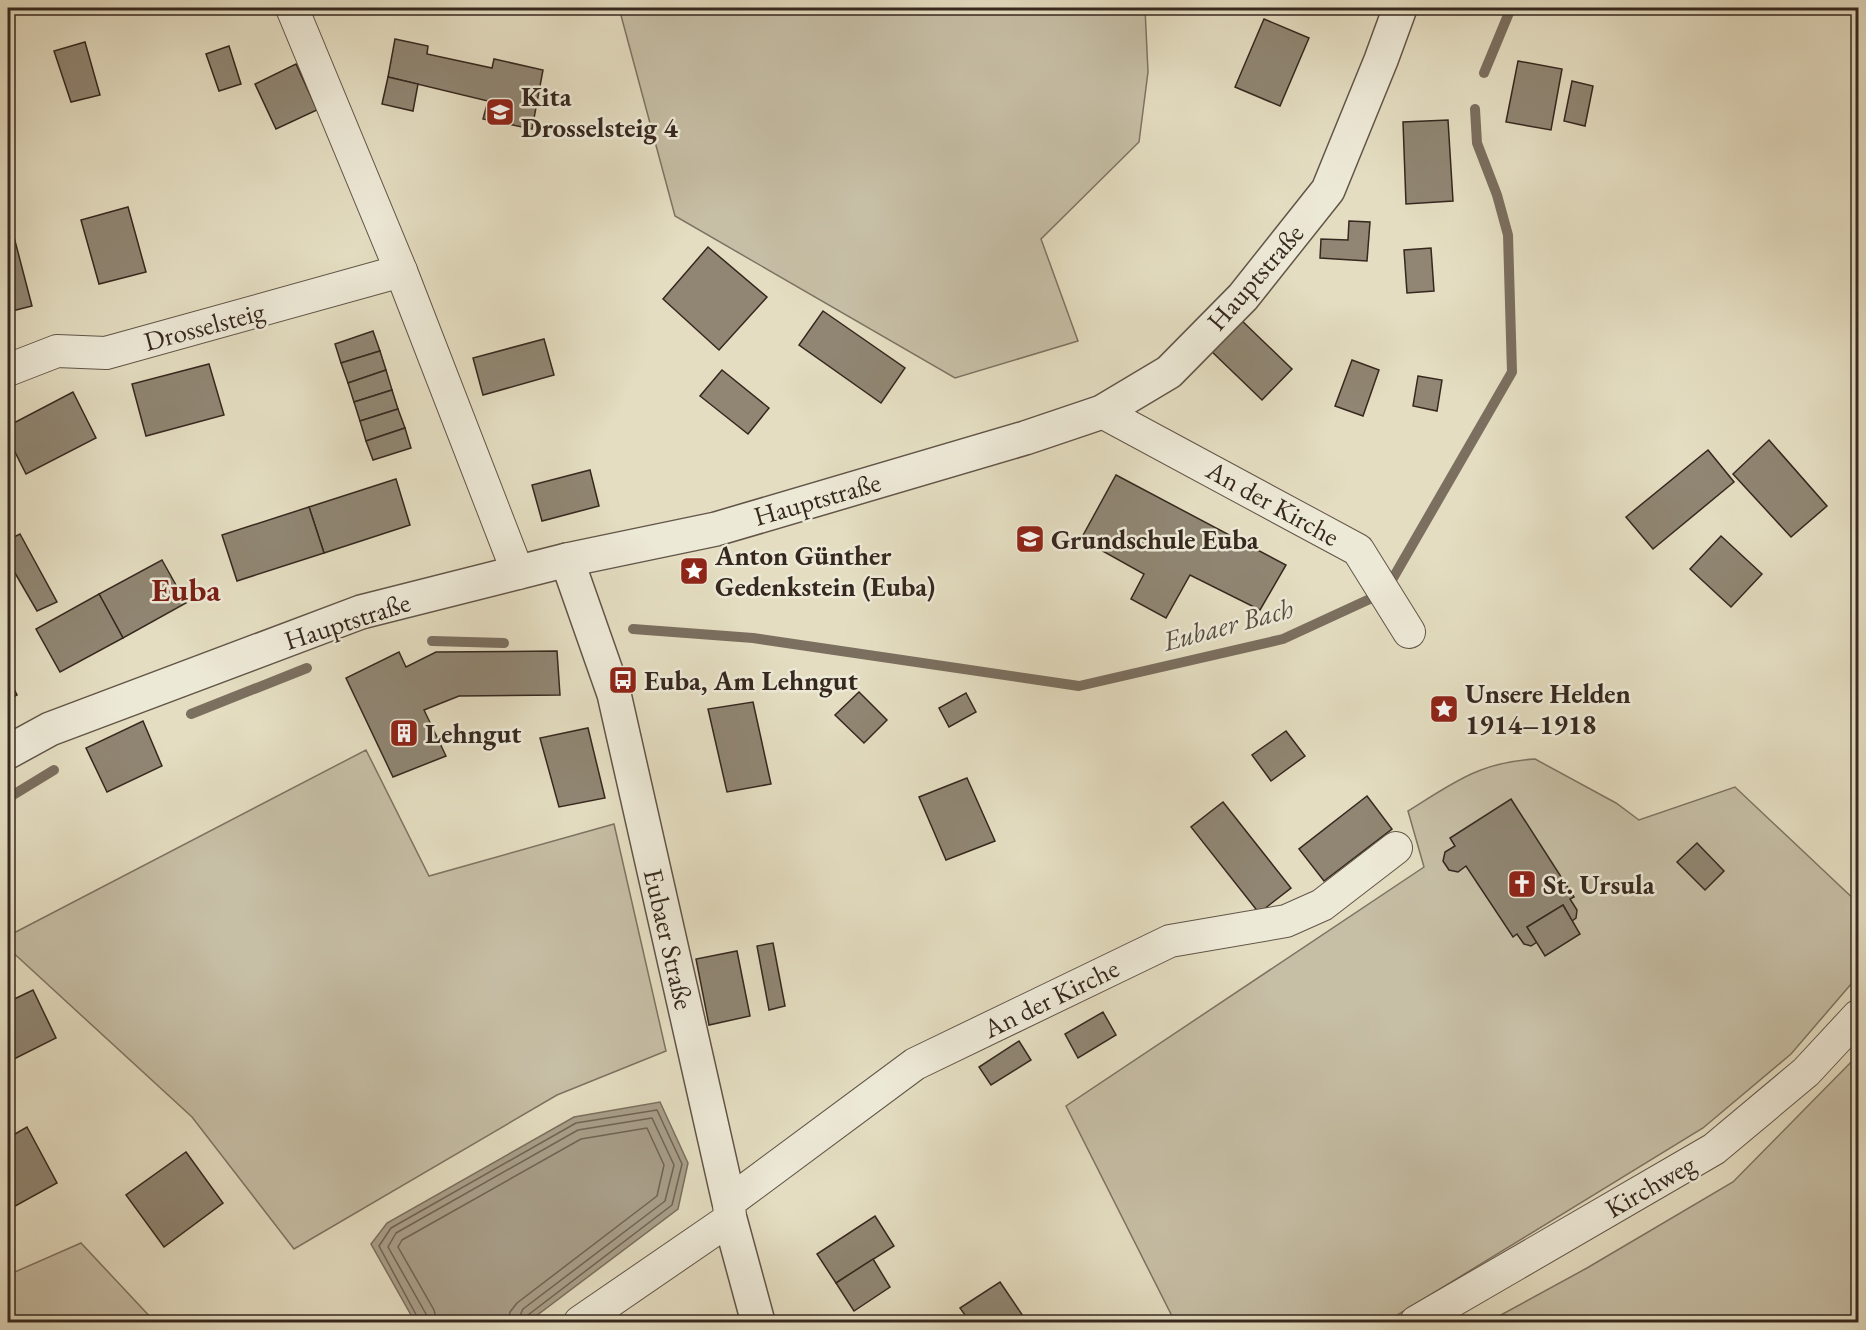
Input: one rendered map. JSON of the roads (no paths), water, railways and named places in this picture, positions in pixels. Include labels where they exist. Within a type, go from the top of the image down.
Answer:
[{"type":"street","points":[[292,8],[401,272],[518,573]]},
{"type":"street","name":"Hauptstraße","points":[[8,752],[50,729],[361,612],[567,560],[716,529],[1025,438],[1102,412],[1169,372],[1243,297],[1328,190],[1400,8]]},
{"type":"street","name":"Drosselsteig","points":[[8,370],[57,351],[106,353],[401,272]]},
{"type":"street","name":"An der Kirche","points":[[1102,412],[1358,550],[1409,632]]},
{"type":"street","name":"Eubaer Straße","points":[[567,560],[614,694],[730,1210],[758,1323]]},
{"type":"street","name":"An der Kirche","points":[[580,1323],[730,1210],[915,1064],[1170,941],[1286,921],[1322,905],[1396,848]]},
{"type":"street","name":"Kirchweg","points":[[1416,1323],[1714,1149],[1806,1072],[1858,1016]]},
{"type":"water","points":[[660,1102],[688,1163],[678,1209],[528,1322],[415,1322],[371,1244],[387,1223],[574,1117]]},
{"type":"waterway","name":"Eubaer Bach","points":[[1484,73],[1511,8]]},
{"type":"waterway","name":"Eubaer Bach","points":[[633,629],[753,638],[1079,686],[1283,639],[1385,592],[1512,372],[1508,235],[1497,195],[1477,143],[1475,109]]},
{"type":"waterway","points":[[432,641],[504,643]]},
{"type":"waterway","points":[[191,714],[307,668]]},
{"type":"waterway","name":"Eubaer Bach","points":[[8,798],[54,770]]},
{"type":"place","name":"Kita Drosselsteig 4","points":[[500,112]]},
{"type":"place","name":"Grundschule Euba","points":[[1030,539]]},
{"type":"place","name":"Anton Günther Gedenkstein (Euba)","points":[[694,571]]},
{"type":"place","name":"Euba, Am Lehngut","points":[[623,680]]},
{"type":"place","name":"Unsere Helden 1914–1918","points":[[1444,709]]},
{"type":"place","name":"Lehngut","points":[[404,733]]},
{"type":"place","name":"St. Ursula","points":[[1522,884]]},
{"type":"district","name":"Euba","points":[[186,589]]}]
